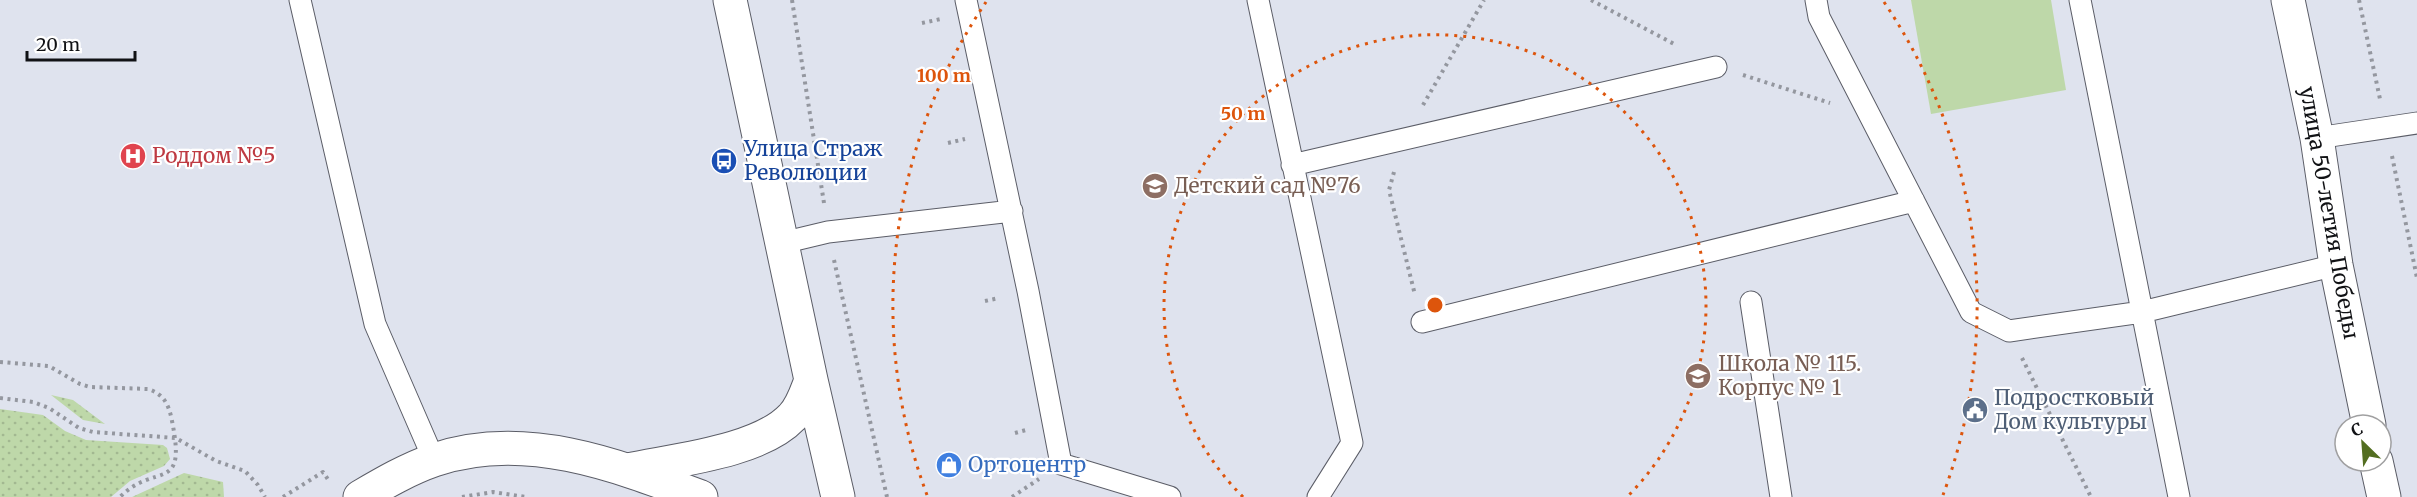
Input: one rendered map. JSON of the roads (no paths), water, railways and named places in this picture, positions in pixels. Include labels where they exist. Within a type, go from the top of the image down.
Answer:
[{"type":"street","points":[[730,0],[838,497]]},
{"type":"street","name":"улица 50-летия Победы","points":[[2288,0],[2317,138],[2336,265],[2367,413]]},
{"type":"street","points":[[628,470],[735,448],[779,429],[793,416],[803,401],[811,380]]},
{"type":"street","points":[[360,497],[390,479],[434,460],[468,452],[498,449],[533,449],[576,456],[628,470],[701,497]]},
{"type":"street","points":[[2379,473],[2384,497]]},
{"type":"lane","points":[[300,0],[375,324],[434,460]]},
{"type":"lane","points":[[966,0],[1012,211],[1061,464],[1170,497]]},
{"type":"lane","points":[[1258,0],[1352,443],[1318,497]]},
{"type":"lane","points":[[1816,0],[1819,16],[1971,312],[2009,331],[2142,312],[2336,265]]},
{"type":"lane","points":[[2080,0],[2179,497]]},
{"type":"lane","points":[[1292,165],[1716,67]]},
{"type":"lane","points":[[2317,138],[2417,123]]},
{"type":"lane","points":[[1422,322],[1914,201]]},
{"type":"lane","points":[[782,243],[828,232],[1012,211]]},
{"type":"lane","points":[[1751,302],[1781,497]]},
{"type":"place","name":"Роддом №5","points":[[133,156]]},
{"type":"place","name":"Улица Страж Революции","points":[[724,161]]},
{"type":"place","name":"Детский сад №76","points":[[1155,186]]},
{"type":"place","name":"Школа № 115. Корпус № 1","points":[[1698,376]]},
{"type":"place","name":"Подростковый Дом культуры","points":[[1975,410]]},
{"type":"place","name":"Ортоцентр","points":[[949,465]]}]
